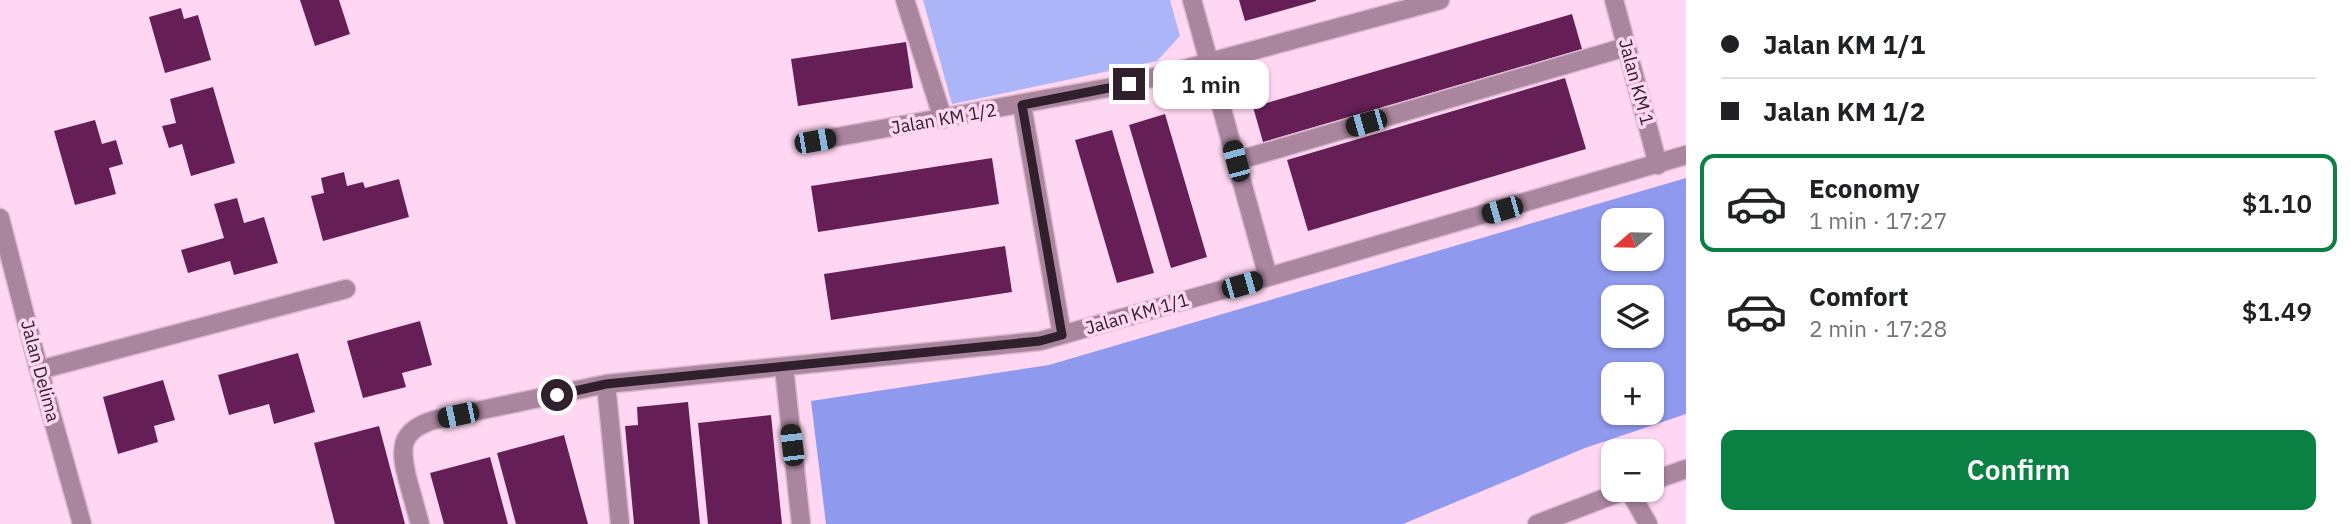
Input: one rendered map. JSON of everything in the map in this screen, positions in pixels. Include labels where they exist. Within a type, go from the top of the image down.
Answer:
[{"type":"street","points":[[905,0],[943,119]]},
{"type":"street","points":[[1192,0],[1268,278]]},
{"type":"street","name":"Jalan KM 1/2","points":[[815,141],[1129,84],[1440,0]]},
{"type":"street","name":"Jalan KM 1","points":[[1614,0],[1658,165]]},
{"type":"street","points":[[1236,161],[1626,47]]},
{"type":"street","points":[[1022,105],[1062,335]]},
{"type":"street","name":"Jalan KM 1/1","points":[[420,524],[402,457],[403,444],[420,424],[433,420],[606,384],[1040,341],[1268,278],[1686,155]]},
{"type":"street","name":"Jalan Delima","points":[[0,218],[82,524]]},
{"type":"street","points":[[39,370],[346,289]]},
{"type":"street","points":[[784,367],[801,524]]},
{"type":"street","points":[[606,384],[620,524]]},
{"type":"street","points":[[1664,477],[1686,469]]},
{"type":"street","points":[[1537,524],[1601,500]]},
{"type":"street","points":[[1634,502],[1648,524]]},
{"type":"shaded area","points":[[923,0],[1170,0],[1180,36],[1157,61],[952,104]]},
{"type":"shaded area","points":[[1686,178],[1686,414],[1664,421],[1664,362],[1601,362],[1601,425],[1653,425],[1612,439],[1601,439],[1601,443],[1403,524],[826,524],[811,401],[1049,365]]},
{"type":"building","points":[[300,0],[339,0],[350,34],[315,46]]},
{"type":"building","points":[[1239,0],[1316,0],[1316,1],[1245,21]]},
{"type":"building","points":[[181,8],[184,19],[198,15],[211,60],[165,73],[149,17]]},
{"type":"building","points":[[1572,14],[1582,49],[1263,142],[1253,107]]},
{"type":"building","points":[[906,42],[913,88],[798,106],[791,59]]},
{"type":"building","points":[[1565,78],[1586,149],[1308,231],[1287,160]]},
{"type":"building","points":[[213,87],[235,163],[191,176],[182,144],[169,148],[162,126],[176,123],[170,99]]},
{"type":"building","points":[[1165,114],[1207,257],[1171,268],[1129,125]]},
{"type":"building","points":[[95,120],[102,144],[116,140],[123,164],[109,168],[116,194],[75,205],[54,131]]},
{"type":"building","points":[[1112,130],[1154,273],[1117,283],[1075,140]]},
{"type":"building","points":[[992,158],[999,204],[818,232],[811,186]]},
{"type":"building","points":[[344,172],[347,186],[363,182],[365,188],[399,179],[409,217],[323,241],[311,196],[324,193],[321,178]]},
{"type":"building","points":[[237,198],[244,223],[264,217],[278,263],[234,275],[230,261],[188,273],[181,250],[224,238],[214,204]]},
{"type":"building","points":[[1005,246],[1012,292],[831,320],[824,274]]},
{"type":"building","points":[[420,321],[432,365],[402,373],[406,387],[363,398],[347,341]]},
{"type":"building","points":[[298,353],[315,412],[274,424],[269,404],[229,415],[218,375]]},
{"type":"building","points":[[163,380],[175,420],[154,426],[158,442],[118,454],[103,397]]},
{"type":"building","points":[[688,402],[700,524],[634,524],[625,426],[638,425],[637,407]]},
{"type":"building","points":[[771,415],[782,524],[708,524],[698,423]]},
{"type":"building","points":[[379,426],[405,524],[335,524],[314,443]]},
{"type":"building","points":[[564,435],[588,524],[516,524],[497,453]]},
{"type":"building","points":[[490,457],[508,524],[444,524],[430,473]]},
{"type":"route","points":[[557,395],[606,384],[1040,341],[1062,335],[1022,105],[1129,84]]}]
